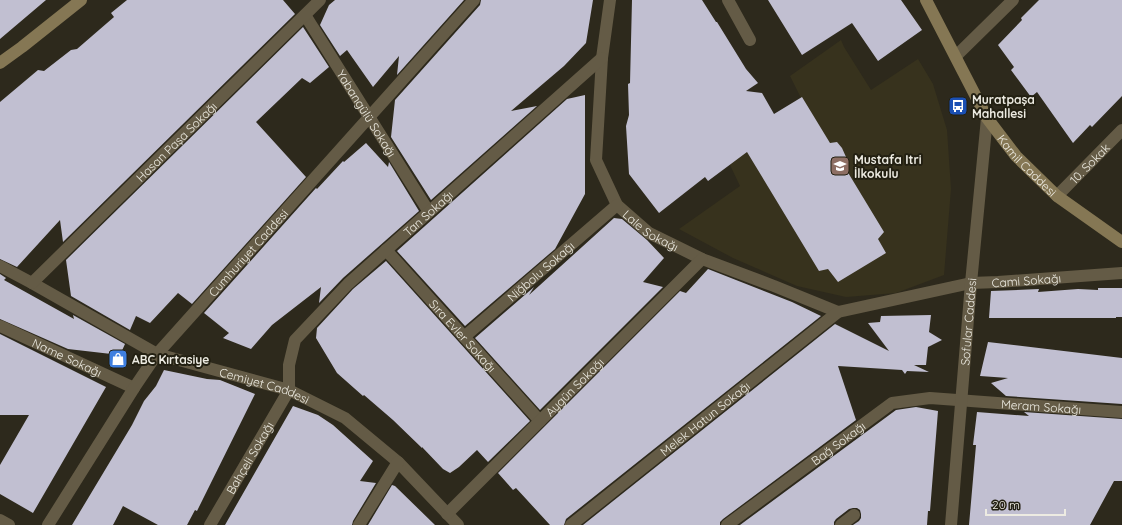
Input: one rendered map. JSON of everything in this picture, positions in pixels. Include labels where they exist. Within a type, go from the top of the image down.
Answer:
[{"type":"street","points":[[0,62],[22,47],[81,0]]},
{"type":"street","name":"Hasan Paşa Sokağı","points":[[32,283],[320,0]]},
{"type":"street","name":"Cumhuriyet Caddesi","points":[[48,525],[157,354],[474,0]]},
{"type":"street","name":"Lale Sokağı","points":[[610,0],[602,58],[596,160],[617,205],[649,233],[702,259],[838,312]]},
{"type":"street","points":[[728,0],[750,40]]},
{"type":"street","name":"Kamil Caddesi","points":[[926,0],[987,118],[1016,156],[1057,196],[1122,242]]},
{"type":"street","points":[[956,56],[1013,0]]},
{"type":"street","name":"Yabangülü Sokağı","points":[[305,15],[429,212]]},
{"type":"street","name":"Tan Sokağı","points":[[288,390],[289,365],[295,340],[348,284],[602,58]]},
{"type":"street","name":"Sofular Caddesi","points":[[951,525],[970,283],[987,118]]},
{"type":"street","name":"10. Sokak","points":[[1057,196],[1122,130]]},
{"type":"street","name":"Niğbolu Sokağı","points":[[464,337],[617,205]]},
{"type":"street","name":"Sıra Evler Sokağı","points":[[386,250],[540,421]]},
{"type":"street","name":"Aygün Sokağı","points":[[447,514],[702,259]]},
{"type":"street","name":"Cemiyet Caddesi","points":[[0,266],[157,354],[288,390],[345,418],[398,462],[458,525]]},
{"type":"street","name":"Cami Sokağı","points":[[838,312],[970,283],[1122,273]]},
{"type":"street","name":"Melek Hatun Sokağı","points":[[571,525],[838,312]]},
{"type":"street","name":"Name Sokağı","points":[[0,326],[134,388]]},
{"type":"street","name":"Bahçeli Sokağı","points":[[210,525],[288,390]]},
{"type":"street","name":"Bağ Sokağı","points":[[727,525],[892,403],[930,398],[961,400]]},
{"type":"street","name":"Meram Sokağı","points":[[961,400],[1122,412]]},
{"type":"street","points":[[359,525],[398,462]]},
{"type":"street","points":[[840,525],[854,515]]},
{"type":"street","points":[[0,520],[9,525]]},
{"type":"shaded area","name":"Mustafa Itri İlkokulu","points":[[841,40],[871,90],[918,59],[933,84],[947,130],[951,189],[944,275],[896,293],[846,297],[797,286],[733,258],[679,229],[740,186],[721,146],[801,98],[790,76]]},
{"type":"building","points":[[0,0],[46,0],[0,39]]},
{"type":"building","points":[[127,0],[283,0],[295,14],[63,242],[60,220],[17,267],[0,259],[0,102],[38,70],[44,71],[71,50],[77,49],[114,17],[111,13]]},
{"type":"building","points":[[335,0],[464,0],[397,75],[399,56],[373,87],[347,50],[340,56],[320,25],[329,5]]},
{"type":"building","points":[[481,0],[593,0],[586,43],[564,66],[511,111],[537,106],[431,200],[391,137],[395,100],[480,5]]},
{"type":"building","points":[[632,0],[702,0],[746,69],[758,83],[746,91],[762,93],[774,114],[802,97],[830,143],[837,142],[842,148],[846,157],[841,161],[884,232],[878,239],[886,253],[838,282],[828,269],[819,271],[747,152],[708,181],[705,177],[659,213],[629,174],[626,126],[629,115],[628,84],[630,83]]},
{"type":"building","points":[[768,0],[901,0],[922,30],[878,61],[852,23],[802,55]]},
{"type":"building","points":[[1039,0],[1122,0],[1122,96],[1092,127],[1090,125],[1073,143],[1037,92],[1031,97],[1011,70],[1014,67],[998,45]]},
{"type":"building","points":[[303,27],[329,67],[310,83],[302,78],[256,122],[306,177],[192,304],[178,293],[150,323],[136,316],[130,330],[71,296],[66,260]]},
{"type":"building","points":[[585,95],[585,194],[555,249],[465,326],[397,251],[567,99]]},
{"type":"building","points":[[366,143],[388,167],[389,162],[419,211],[343,278],[319,303],[321,287],[272,325],[251,349],[223,338],[229,333],[204,313],[316,188],[317,189],[343,161],[344,162]]},
{"type":"building","points":[[614,218],[622,219],[647,240],[664,258],[643,282],[663,287],[540,410],[475,338],[534,287],[529,295]]},
{"type":"building","points":[[386,261],[530,421],[488,462],[477,450],[459,467],[450,473],[443,469],[393,420],[337,373],[316,338],[317,328],[353,289]]},
{"type":"building","points":[[708,269],[792,302],[821,316],[566,519],[564,525],[550,525],[516,488],[513,490],[498,473],[680,291],[686,293]]},
{"type":"building","points":[[0,274],[6,278],[4,280],[74,319],[73,315],[125,344],[120,355],[68,349],[0,319]]},
{"type":"building","points":[[1098,288],[1122,288],[1122,317],[989,318],[991,291],[1039,289],[1038,292],[1078,289],[1098,290]]},
{"type":"building","points":[[931,315],[929,332],[942,340],[928,347],[926,365],[914,365],[929,372],[907,371],[905,374],[902,370],[838,366],[856,420],[723,519],[720,522],[720,525],[583,525],[835,324],[889,351],[868,323],[880,322],[881,316]]},
{"type":"building","points":[[0,334],[106,387],[33,513],[0,494],[0,465],[29,415],[0,415]]},
{"type":"building","points":[[988,342],[1122,358],[1122,404],[1006,396],[991,383],[1008,378],[980,376]]},
{"type":"building","points":[[164,370],[207,379],[220,380],[255,394],[197,511],[195,510],[187,525],[158,525],[123,506],[113,525],[72,525],[132,425],[144,401],[156,386]]},
{"type":"building","points":[[293,406],[318,415],[333,425],[373,461],[360,481],[376,483],[352,525],[225,525]]},
{"type":"building","points":[[916,407],[938,411],[930,511],[928,511],[927,525],[853,525],[859,521],[861,514],[860,510],[853,508],[849,509],[836,519],[834,525],[740,525],[896,410]]},
{"type":"building","points":[[977,412],[1029,416],[1024,412],[1122,419],[1122,481],[1114,481],[1090,525],[969,525],[976,445],[973,445]]},
{"type":"building","points":[[392,485],[395,486],[435,525],[368,525]]},
{"type":"place","name":"Muratpaşa Mahallesi","points":[[958,106]]},
{"type":"place","name":"Mustafa Itri İlkokulu","points":[[840,166]]},
{"type":"place","name":"ABC Kırtasiye","points":[[118,359]]}]
